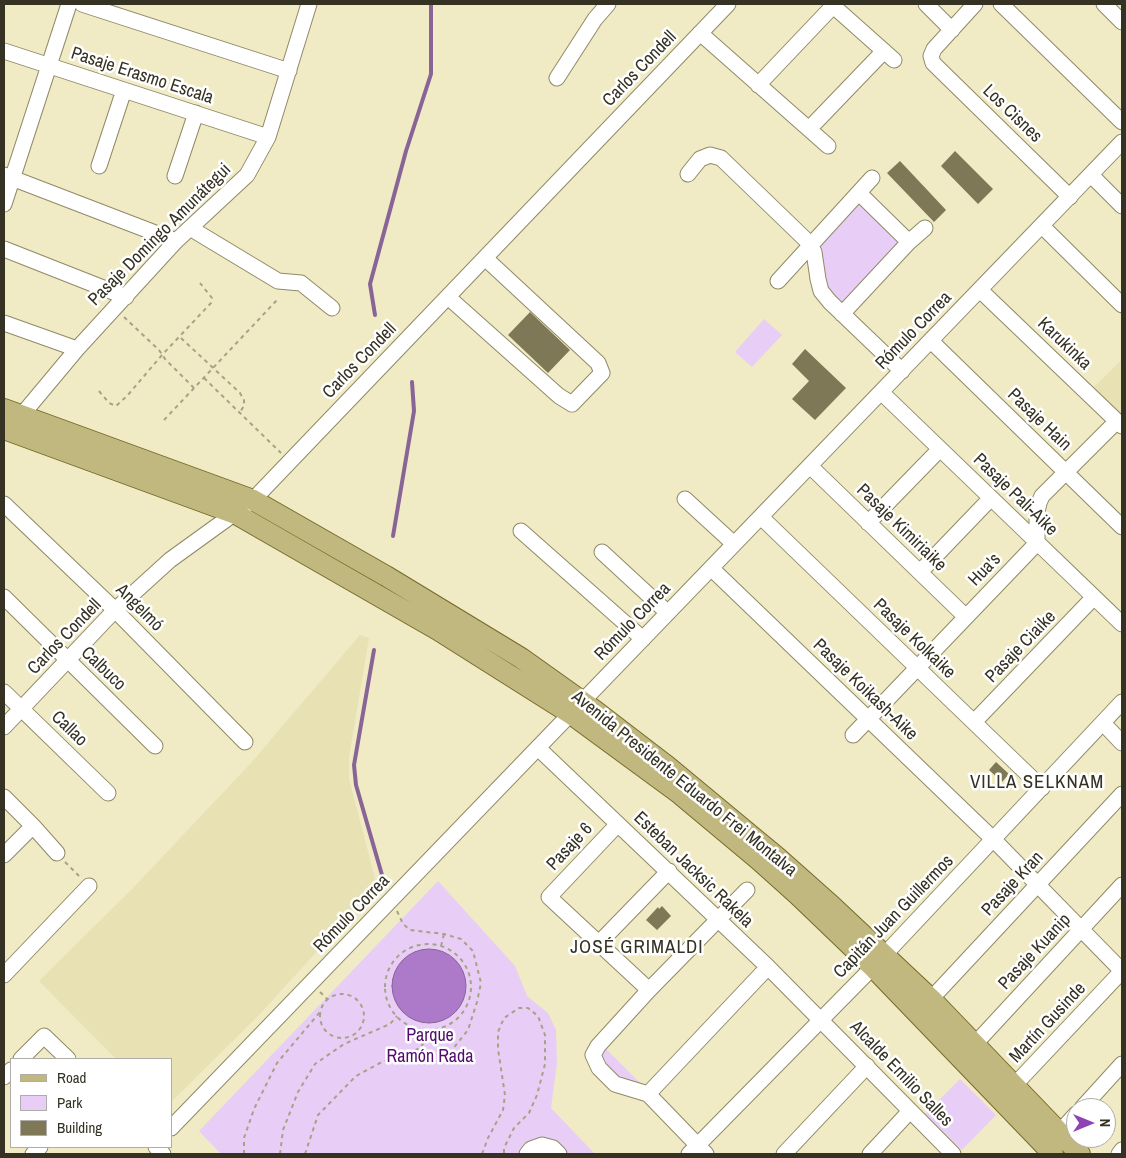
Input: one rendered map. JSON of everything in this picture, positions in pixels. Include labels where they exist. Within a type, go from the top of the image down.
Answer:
[{"type":"main road","name":"Avenida Presidente Eduardo Frei Montalva","points":[[12,412],[253,500],[386,576],[521,658],[638,762],[726,832],[798,895],[879,961],[930,999],[975,1044],[1007,1094],[1053,1154]]},
{"type":"main road","name":"Avenida Presidente Eduardo Frei Montalva","points":[[4,429],[236,514],[577,708]]},
{"type":"main road","name":"Avenida Presidente Eduardo Frei Montalva","points":[[879,961],[1007,1094],[1059,1133],[1080,1154]]},
{"type":"street","points":[[4,204],[8,177],[49,66],[69,4]]},
{"type":"street","points":[[82,4],[289,70]]},
{"type":"street","name":"Pasaje Domingo Amunátegui","points":[[12,412],[126,297],[176,241],[247,175],[268,136],[308,4]]},
{"type":"street","points":[[557,78],[608,4]]},
{"type":"street","name":"Carlos Condell","points":[[4,727],[116,610],[170,560],[253,500],[728,4]]},
{"type":"street","points":[[926,4],[952,30],[975,4]]},
{"type":"street","points":[[1001,4],[1122,122]]},
{"type":"street","points":[[1104,4],[1122,22]]},
{"type":"street","points":[[758,85],[832,5],[888,56],[809,129]]},
{"type":"street","name":"Los Cisnes","points":[[952,30],[934,49],[931,56],[933,63],[1070,197]]},
{"type":"street","points":[[700,33],[828,146]]},
{"type":"street","name":"Pasaje Erasmo Escala","points":[[4,51],[268,136]]},
{"type":"street","points":[[100,166],[124,90]]},
{"type":"street","points":[[175,176],[196,113]]},
{"type":"street","name":"Rómulo Correa","points":[[172,1127],[1122,142]]},
{"type":"street","points":[[688,174],[700,159],[710,155],[721,158],[806,240],[814,252],[822,291],[830,302],[902,371]]},
{"type":"street","points":[[1091,175],[1122,206]]},
{"type":"street","points":[[8,177],[176,241]]},
{"type":"street","points":[[778,281],[872,178]]},
{"type":"street","points":[[859,193],[908,242]]},
{"type":"street","points":[[1042,226],[1122,305]]},
{"type":"street","points":[[190,228],[278,281],[301,283],[332,308]]},
{"type":"street","points":[[842,314],[908,242],[924,228]]},
{"type":"street","points":[[4,249],[126,297]]},
{"type":"street","points":[[448,296],[559,396],[572,404],[602,372],[598,363],[484,258]]},
{"type":"street","name":"Karukinka","points":[[980,290],[1120,423]]},
{"type":"street","points":[[4,323],[76,349]]},
{"type":"street","name":"Pasaje Hain","points":[[931,341],[1122,527]]},
{"type":"street","name":"Pasaje Pali-Aike","points":[[881,392],[1122,624]]},
{"type":"street","points":[[1037,543],[1039,503],[1042,496],[1120,423]]},
{"type":"street","points":[[868,523],[940,449]]},
{"type":"street","name":"Pasaje Kimiriaike","points":[[810,466],[966,617]]},
{"type":"street","points":[[920,572],[991,498]]},
{"type":"street","points":[[685,499],[734,544]]},
{"type":"street","name":"Angelmó","points":[[4,504],[116,610],[245,742]]},
{"type":"street","name":"Pasaje Kolkaike","points":[[761,517],[1042,788]]},
{"type":"street","points":[[521,530],[644,639]]},
{"type":"street","name":"Hua's","points":[[853,735],[1037,543]]},
{"type":"street","points":[[602,552],[668,613]]},
{"type":"street","name":"Pasaje Koikash-Aike","points":[[712,568],[993,839],[1122,971]]},
{"type":"street","name":"Calbuco","points":[[4,597],[155,746]]},
{"type":"street","name":"Pasaje Ciaike","points":[[974,722],[1094,597]]},
{"type":"street","name":"Callao","points":[[4,692],[108,793]]},
{"type":"street","name":"Capitán Juan Guillermos","points":[[697,1151],[879,961],[1122,702]]},
{"type":"street","points":[[1102,723],[1122,743]]},
{"type":"street","name":"Esteban Jacksic Rakela","points":[[538,748],[822,1019]]},
{"type":"street","name":"Pasaje Kran","points":[[930,999],[1122,794]]},
{"type":"street","points":[[4,798],[57,853]]},
{"type":"street","name":"Pasaje 6","points":[[599,943],[549,897],[618,824]]},
{"type":"street","points":[[4,855],[33,826]]},
{"type":"street","points":[[649,990],[599,943],[669,871]]},
{"type":"street","name":"Pasaje Kuanip","points":[[975,1044],[1122,885]]},
{"type":"street","points":[[4,976],[89,886]]},
{"type":"street","points":[[697,1151],[648,1094],[615,1084],[599,1068],[593,1055],[598,1046],[649,990],[747,890]]},
{"type":"street","points":[[648,1094],[768,967]]},
{"type":"street","name":"Martín Gusinde","points":[[1007,1094],[1122,971]]},
{"type":"street","name":"Alcalde Emilio Salles","points":[[822,1019],[952,1154]]},
{"type":"street","points":[[22,1058],[44,1036],[67,1058]]},
{"type":"street","points":[[1091,1098],[1122,1064]]},
{"type":"street","points":[[784,1154],[867,1066]]},
{"type":"street","points":[[870,1154],[910,1111]]},
{"type":"street","points":[[1059,1133],[1066,1125]]},
{"type":"street","points":[[527,1154],[531,1149],[542,1144],[553,1148],[559,1154]]},
{"type":"street","points":[[1119,1154],[1122,1150]]},
{"type":"path","points":[[99,392],[108,403],[116,406],[127,396],[162,355],[211,303],[212,298],[200,283]]},
{"type":"path","points":[[164,420],[277,300]]},
{"type":"path","points":[[114,308],[194,388]]},
{"type":"path","points":[[180,337],[240,393],[244,400],[244,406],[240,412]]},
{"type":"path","points":[[204,377],[290,462]]},
{"type":"path","points":[[57,853],[89,886]]},
{"type":"path","points":[[391,900],[403,924],[410,930],[444,934],[462,939],[473,951],[481,983],[477,1002],[468,1030],[452,1050]]},
{"type":"path","points":[[441,946],[444,934]]},
{"type":"path","points":[[427,944],[441,946],[454,953],[464,963],[469,976],[470,990],[467,1004],[460,1015],[449,1024],[421,1029],[408,1025],[397,1016],[389,1004],[385,991],[386,977],[392,964],[401,953],[414,946],[427,944]]},
{"type":"path","points":[[244,1154],[244,1138],[254,1109],[277,1062],[320,1012],[327,999],[340,994],[354,997],[363,1008],[364,1015],[360,1029],[355,1034],[348,1038],[340,1038],[333,1037],[322,1027],[320,1012]]},
{"type":"path","points":[[482,1154],[503,1110],[505,1095],[498,1049],[498,1032],[504,1018],[519,1008],[528,1008],[538,1016],[545,1035],[545,1064],[537,1095],[529,1113],[514,1128],[504,1148],[504,1154]]},
{"type":"path","points":[[280,1154],[283,1130],[298,1092],[315,1064],[344,1044],[390,1024],[397,1016]]},
{"type":"path","points":[[305,1154],[318,1116],[356,1076],[380,1062],[418,1048],[440,1027]]},
{"type":"path","points":[[355,1034],[357,1038]]},
{"type":"shaded area","points":[[1122,359],[1122,417],[1092,389]]},
{"type":"shaded area","points":[[360,635],[369,638],[349,757],[349,779],[377,886],[258,1016],[172,1101],[172,1058],[115,1058],[39,981],[133,888],[251,763]]},
{"type":"shaded area","points":[[422,949],[436,949],[450,955],[460,965],[466,979],[464,1000],[450,1017],[436,1023],[422,1023],[408,1017],[398,1007],[392,993],[392,979],[398,965],[408,955]]},
{"type":"green space","points":[[858,203],[900,244],[842,306],[829,292],[825,283],[819,242]]},
{"type":"green space","points":[[764,319],[782,335],[752,367],[735,352]]},
{"type":"green space","name":"Parque Ramón Rada","points":[[438,881],[515,966],[527,996],[548,1013],[556,1030],[557,1063],[551,1108],[595,1154],[221,1154],[199,1131]]},
{"type":"green space","points":[[605,1048],[643,1086],[619,1080],[599,1059]]},
{"type":"green space","points":[[960,1079],[996,1115],[962,1150],[925,1114]]},
{"type":"building","points":[[955,151],[993,189],[978,204],[941,166]]},
{"type":"building","points":[[900,161],[946,210],[934,222],[887,173]]},
{"type":"building","points":[[530,312],[570,350],[548,373],[508,335]]},
{"type":"building","points":[[805,349],[846,388],[815,420],[792,399],[809,381],[792,364]]},
{"type":"building","points":[[996,762],[1009,774],[1002,782],[989,770]]},
{"type":"building","points":[[662,906],[671,916],[657,930],[646,920],[658,907],[659,909]]},
{"type":"waterway","points":[[375,315],[370,284],[406,151],[431,74],[431,4]]},
{"type":"waterway","points":[[393,536],[414,411],[412,382]]},
{"type":"waterway","points":[[374,650],[354,765],[356,785],[382,875]]},
{"type":"district","name":"VILLA SELKNAM","points":[[1037,783]]},
{"type":"district","name":"JOSÉ GRIMALDI","points":[[637,948]]}]
